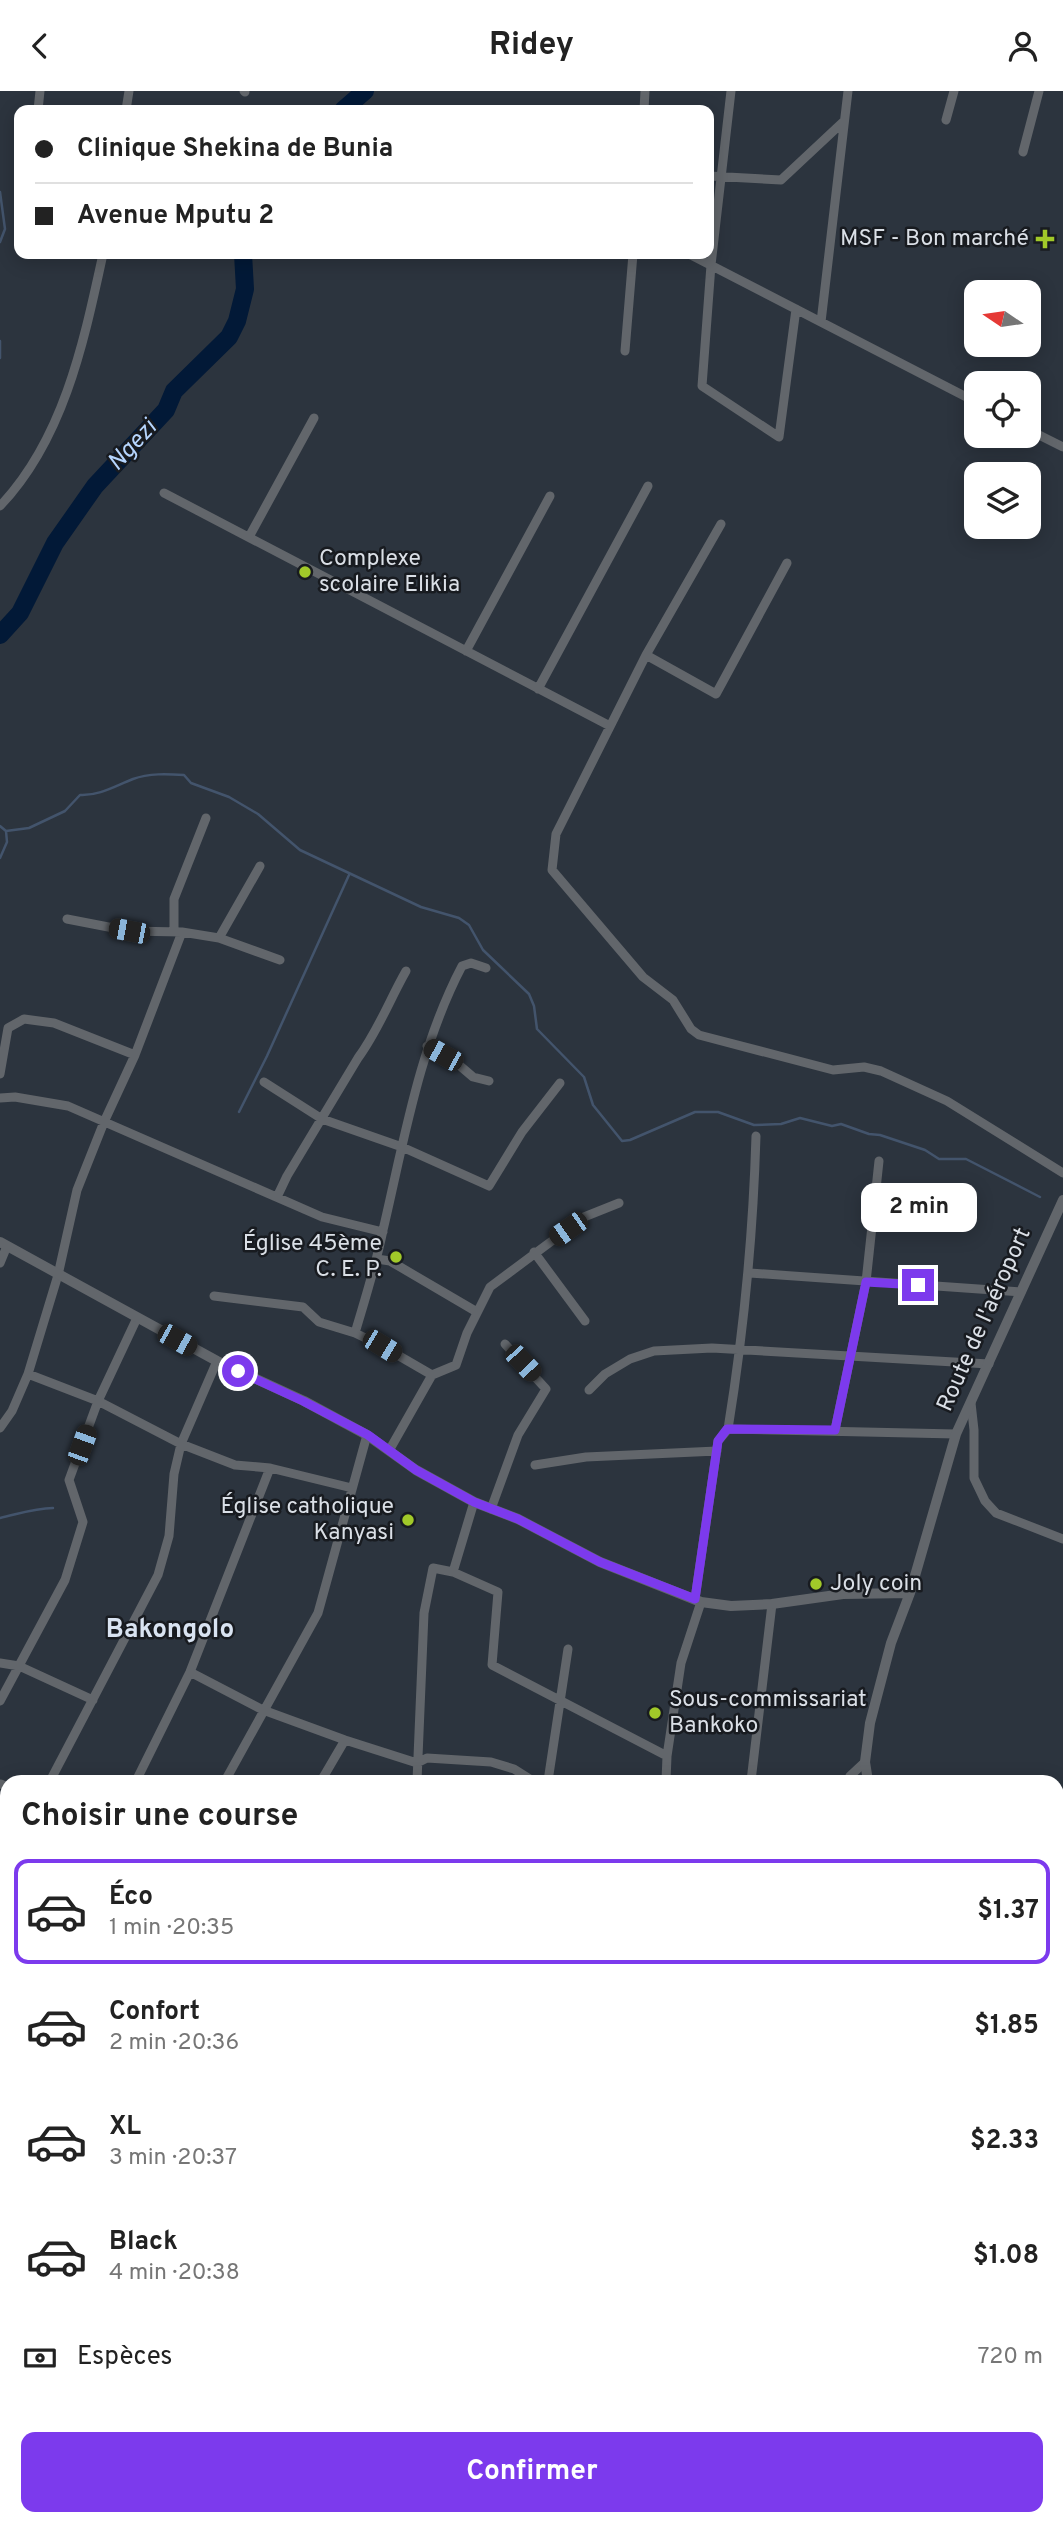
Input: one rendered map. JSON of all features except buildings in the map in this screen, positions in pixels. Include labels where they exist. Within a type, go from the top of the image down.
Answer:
[{"type":"street","points":[[714,241],[731,91]]},
{"type":"street","points":[[821,322],[848,91]]},
{"type":"street","points":[[946,120],[954,91]]},
{"type":"street","points":[[1023,152],[1039,91]]},
{"type":"street","points":[[714,176],[781,180],[843,121]]},
{"type":"street","points":[[0,506],[12,493],[47,440],[85,340],[102,259]]},
{"type":"street","points":[[625,351],[634,259]]},
{"type":"street","points":[[699,259],[964,397]]},
{"type":"street","points":[[712,259],[702,386],[779,437],[796,309]]},
{"type":"street","points":[[249,537],[314,418]]},
{"type":"street","points":[[1041,436],[1063,447]]},
{"type":"street","points":[[538,689],[648,485]]},
{"type":"street","points":[[164,493],[610,726]]},
{"type":"street","points":[[466,651],[550,496]]},
{"type":"street","points":[[721,524],[646,655],[556,834],[552,870],[643,977],[673,999],[691,1029],[699,1035],[833,1070],[864,1067],[881,1071],[947,1101],[1063,1173]]},
{"type":"street","points":[[646,655],[716,694],[787,563]]},
{"type":"street","points":[[0,1428],[12,1411],[28,1374],[58,1275],[77,1190],[135,1055],[178,932],[174,899],[206,818]]},
{"type":"street","points":[[219,938],[260,866]]},
{"type":"street","points":[[67,919],[129,931],[178,932],[219,938],[280,960]]},
{"type":"street","points":[[355,1333],[377,1259],[401,1147],[427,1046],[444,999],[462,966],[471,963],[486,968]]},
{"type":"street","points":[[277,1197],[287,1176],[370,1041],[406,971]]},
{"type":"street","points":[[0,1074],[8,1028],[24,1019],[54,1023],[135,1055]]},
{"type":"street","points":[[427,1046],[459,1065],[473,1077],[489,1081]]},
{"type":"street","points":[[264,1082],[322,1119],[401,1147],[489,1186],[522,1132],[560,1083]]},
{"type":"street","points":[[0,1098],[15,1097],[68,1106],[322,1217],[383,1232]]},
{"type":"street","points":[[666,1775],[681,1663],[698,1600],[718,1441],[727,1429],[741,1350],[750,1273],[756,1136]]},
{"type":"street","points":[[835,1430],[866,1282],[879,1161]]},
{"type":"street","name":"Route de l'aéroport","points":[[867,1775],[865,1762],[870,1723],[880,1683],[891,1643],[910,1593],[956,1434],[1063,1200]]},
{"type":"street","points":[[390,1450],[432,1375],[456,1365],[490,1287],[584,1217],[619,1203]]},
{"type":"street","points":[[0,1263],[4,1244],[217,1361],[368,1435],[416,1470],[474,1502],[518,1519],[600,1562],[698,1600],[731,1607],[842,1594],[910,1593]]},
{"type":"street","points":[[534,1252],[585,1321]]},
{"type":"street","points":[[377,1259],[390,1261],[477,1313]]},
{"type":"street","points":[[750,1273],[1021,1292]]},
{"type":"street","points":[[214,1296],[303,1307],[319,1322],[355,1333],[432,1375]]},
{"type":"street","points":[[0,1701],[65,1580],[83,1522],[69,1481],[97,1401],[137,1318]]},
{"type":"street","points":[[491,1509],[518,1435],[546,1388],[505,1344]]},
{"type":"street","points":[[589,1390],[605,1374],[654,1351],[712,1348],[989,1364]]},
{"type":"street","points":[[53,1775],[158,1575],[169,1536],[174,1474],[181,1444],[217,1361]]},
{"type":"street","points":[[28,1374],[97,1401],[181,1444],[235,1465],[270,1468],[352,1488]]},
{"type":"street","points":[[971,1403],[974,1478],[985,1501],[996,1513],[1063,1539]]},
{"type":"street","points":[[727,1429],[956,1434]]},
{"type":"street","points":[[228,1775],[318,1613],[368,1435]]},
{"type":"street","points":[[535,1465],[586,1457],[717,1451]]},
{"type":"street","points":[[139,1775],[190,1672],[270,1468]]},
{"type":"street","points":[[453,1572],[474,1502]]},
{"type":"street","points":[[417,1775],[424,1613],[433,1568],[453,1572],[498,1592],[492,1665],[667,1756]]},
{"type":"street","points":[[752,1775],[772,1604]]},
{"type":"street","points":[[549,1775],[568,1649]]},
{"type":"street","points":[[0,1663],[19,1666],[93,1700]]},
{"type":"street","points":[[190,1672],[263,1710],[417,1763],[427,1758],[491,1762],[524,1775]]},
{"type":"street","points":[[325,1775],[345,1740]]},
{"type":"street","points":[[851,1775],[865,1762]]},
{"type":"waterway","name":"Ngezi","points":[[349,105],[365,91]]},
{"type":"waterway","points":[[0,192],[5,229],[0,242]]},
{"type":"waterway","name":"Ngezi","points":[[0,635],[20,613],[55,543],[95,486],[166,410],[174,391],[229,337],[237,321],[245,289],[243,259]]},
{"type":"waterway","points":[[0,341],[0,358]]},
{"type":"waterway","points":[[0,826],[6,831],[29,828],[65,811],[80,795],[100,792],[139,777],[158,774],[184,775],[191,783],[229,797],[258,814],[300,850],[421,907],[459,918],[469,925],[483,950],[529,994],[534,1006],[537,1029],[584,1077],[593,1105],[622,1141],[695,1112],[718,1112],[754,1125],[781,1124],[800,1118],[832,1126],[841,1124],[880,1135],[925,1150],[939,1159],[966,1159],[1040,1197]]},
{"type":"waterway","points":[[0,858],[7,842],[6,831]]},
{"type":"waterway","points":[[239,1112],[349,875]]},
{"type":"waterway","points":[[0,1518],[53,1508]]},
{"type":"place","name":"MSF - Bon marché","points":[[1045,239]]},
{"type":"place","name":"Complexe scolaire Elikia","points":[[305,572]]},
{"type":"place","name":"Église 45ème C. E. P.","points":[[396,1257]]},
{"type":"place","name":"Église catholique Kanyasi","points":[[408,1520]]},
{"type":"place","name":"Joly coin","points":[[816,1584]]},
{"type":"place","name":"Sous-commissariat Bankoko","points":[[655,1713]]},
{"type":"district","name":"Bakongolo","points":[[170,1630]]},
{"type":"route","points":[[238,1371],[368,1435],[416,1470],[474,1502],[518,1519],[600,1562],[695,1599],[718,1441],[727,1429],[835,1430],[866,1282],[918,1285]]}]
